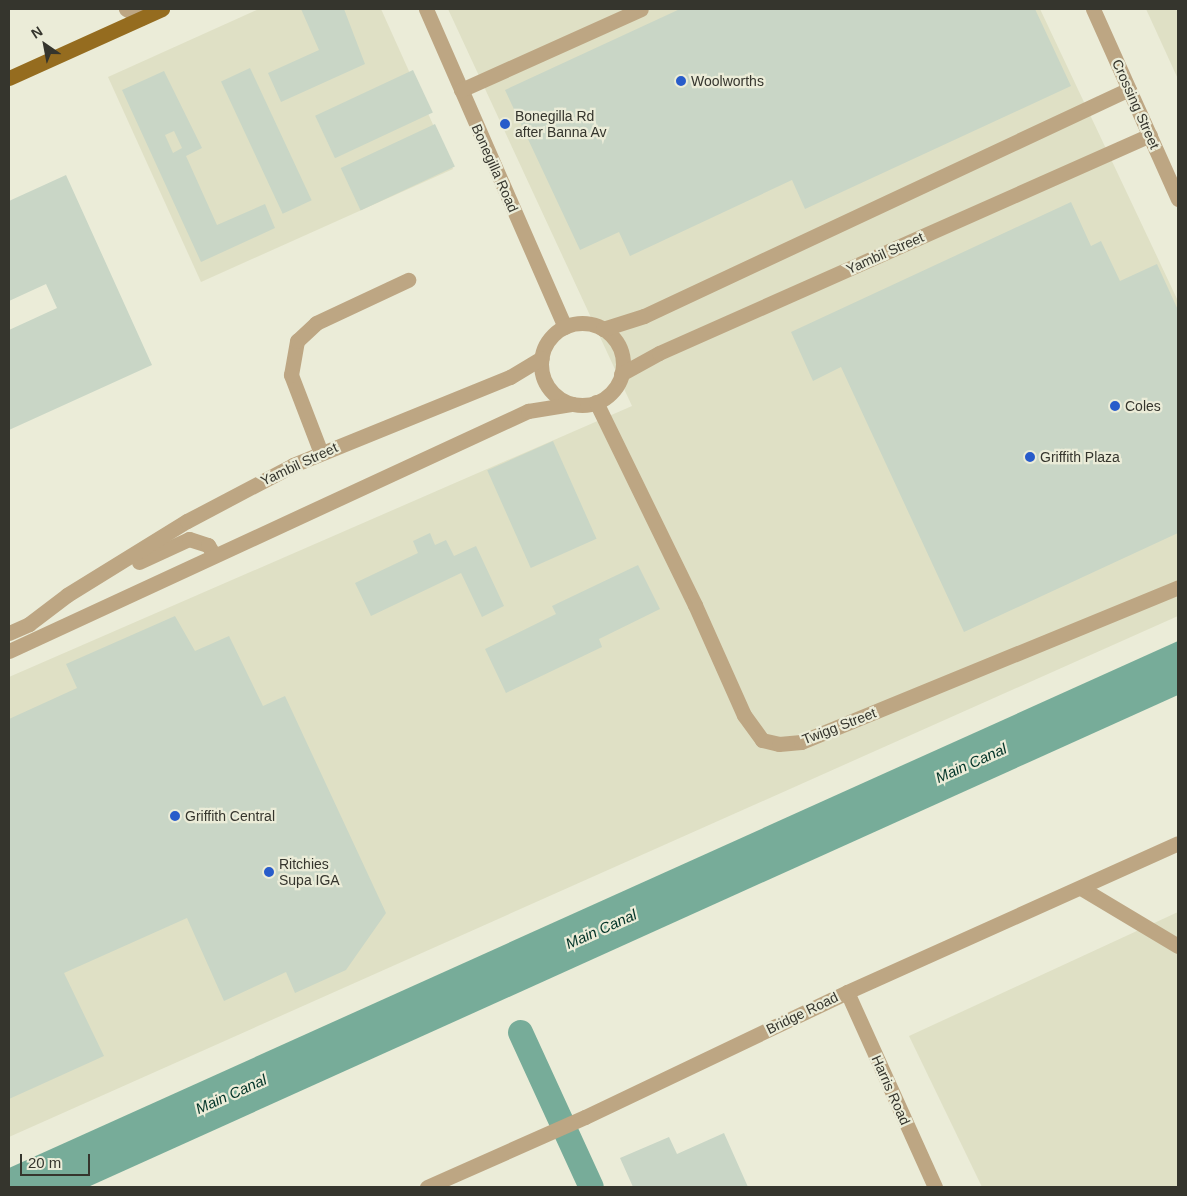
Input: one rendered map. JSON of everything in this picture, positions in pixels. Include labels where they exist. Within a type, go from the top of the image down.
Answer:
[{"type":"main road","points":[[9,78],[162,9]]},
{"type":"street","points":[[126,9],[142,18]]},
{"type":"street","name":"Bonegilla Road","points":[[426,9],[565,327]]},
{"type":"street","points":[[461,90],[641,9]]},
{"type":"street","name":"Crossing Street","points":[[1093,9],[1178,199]]},
{"type":"street","points":[[603,329],[644,316],[1129,89]]},
{"type":"street","name":"Yambil Street","points":[[621,374],[668,349],[1150,135]]},
{"type":"street","points":[[321,453],[291,375],[297,341],[316,323],[408,280]]},
{"type":"street","points":[[9,652],[214,555],[528,411],[596,402],[616,387],[621,374],[620,348],[603,329],[591,324],[565,327],[546,346],[542,358],[541,370],[552,392],[572,404]]},
{"type":"street","name":"Yambil Street","points":[[9,633],[29,624],[67,595],[187,521],[321,453],[510,377],[542,358]]},
{"type":"street","name":"Twigg Street","points":[[596,402],[695,605],[744,715],[762,740],[779,744],[801,742],[1178,587]]},
{"type":"street","name":"Yambil Street","points":[[67,595],[189,540],[208,546],[214,555]]},
{"type":"street","name":"Bridge Road","points":[[427,1187],[585,1117],[847,992],[1178,843]]},
{"type":"street","points":[[1081,888],[1178,946]]},
{"type":"street","name":"Harris Road","points":[[847,992],[935,1187]]},
{"type":"shaded area","points":[[259,9],[381,9],[453,169],[201,282],[108,77]]},
{"type":"shaded area","points":[[448,9],[1040,9],[1178,301],[1178,616],[9,1137],[9,677],[632,406]]},
{"type":"shaded area","points":[[1146,9],[1178,9],[1178,79]]},
{"type":"shaded area","points":[[1178,912],[1178,1187],[982,1187],[909,1036]]},
{"type":"water","name":"Main Canal","points":[[1178,641],[1178,695],[88,1187],[9,1187],[9,1168]]},
{"type":"building","points":[[301,9],[344,9],[365,64],[281,102],[268,73],[319,50]]},
{"type":"building","points":[[680,9],[1035,9],[1071,86],[805,209],[792,180],[630,256],[619,232],[580,250],[505,90]]},
{"type":"building","points":[[250,68],[312,200],[283,214],[221,82]]},
{"type":"building","points":[[413,70],[433,113],[335,158],[315,116]]},
{"type":"building","points":[[164,71],[202,148],[186,156],[217,225],[265,204],[275,228],[201,262],[122,90]],"holes":[[[174,131],[182,148],[173,153],[165,135]]]},
{"type":"building","points":[[435,124],[455,167],[361,211],[341,168]]},
{"type":"building","points":[[66,175],[152,365],[9,430],[9,330],[57,308],[46,284],[9,301],[9,201]]},
{"type":"building","name":"Griffith Plaza","points":[[1071,202],[1091,246],[1101,241],[1120,281],[1157,264],[1178,310],[1178,533],[964,632],[841,367],[813,381],[791,332]]},
{"type":"building","points":[[553,441],[597,539],[531,568],[487,470]]},
{"type":"building","points":[[430,533],[435,545],[446,540],[454,556],[476,546],[504,606],[482,617],[461,573],[371,616],[355,583],[418,553],[413,541]]},
{"type":"building","points":[[638,565],[660,609],[599,639],[602,647],[506,693],[485,649],[556,614],[552,606]]},
{"type":"building","name":"Griffith Central","points":[[175,616],[195,651],[229,636],[263,706],[285,696],[386,913],[346,970],[295,993],[286,972],[224,1001],[187,918],[64,973],[104,1056],[9,1099],[9,719],[77,688],[66,664]]},
{"type":"building","points":[[724,1133],[748,1187],[633,1187],[620,1158],[669,1137],[677,1154]]},
{"type":"waterway","points":[[520,1032],[591,1187]]},
{"type":"place","name":"Woolworths","points":[[681,81]]},
{"type":"place","name":"Bonegilla Rd after Banna Av","points":[[505,124]]},
{"type":"place","name":"Coles","points":[[1115,406]]},
{"type":"place","name":"Griffith Plaza","points":[[1030,457]]},
{"type":"place","name":"Griffith Central","points":[[175,816]]},
{"type":"place","name":"Ritchies Supa IGA","points":[[269,872]]}]
